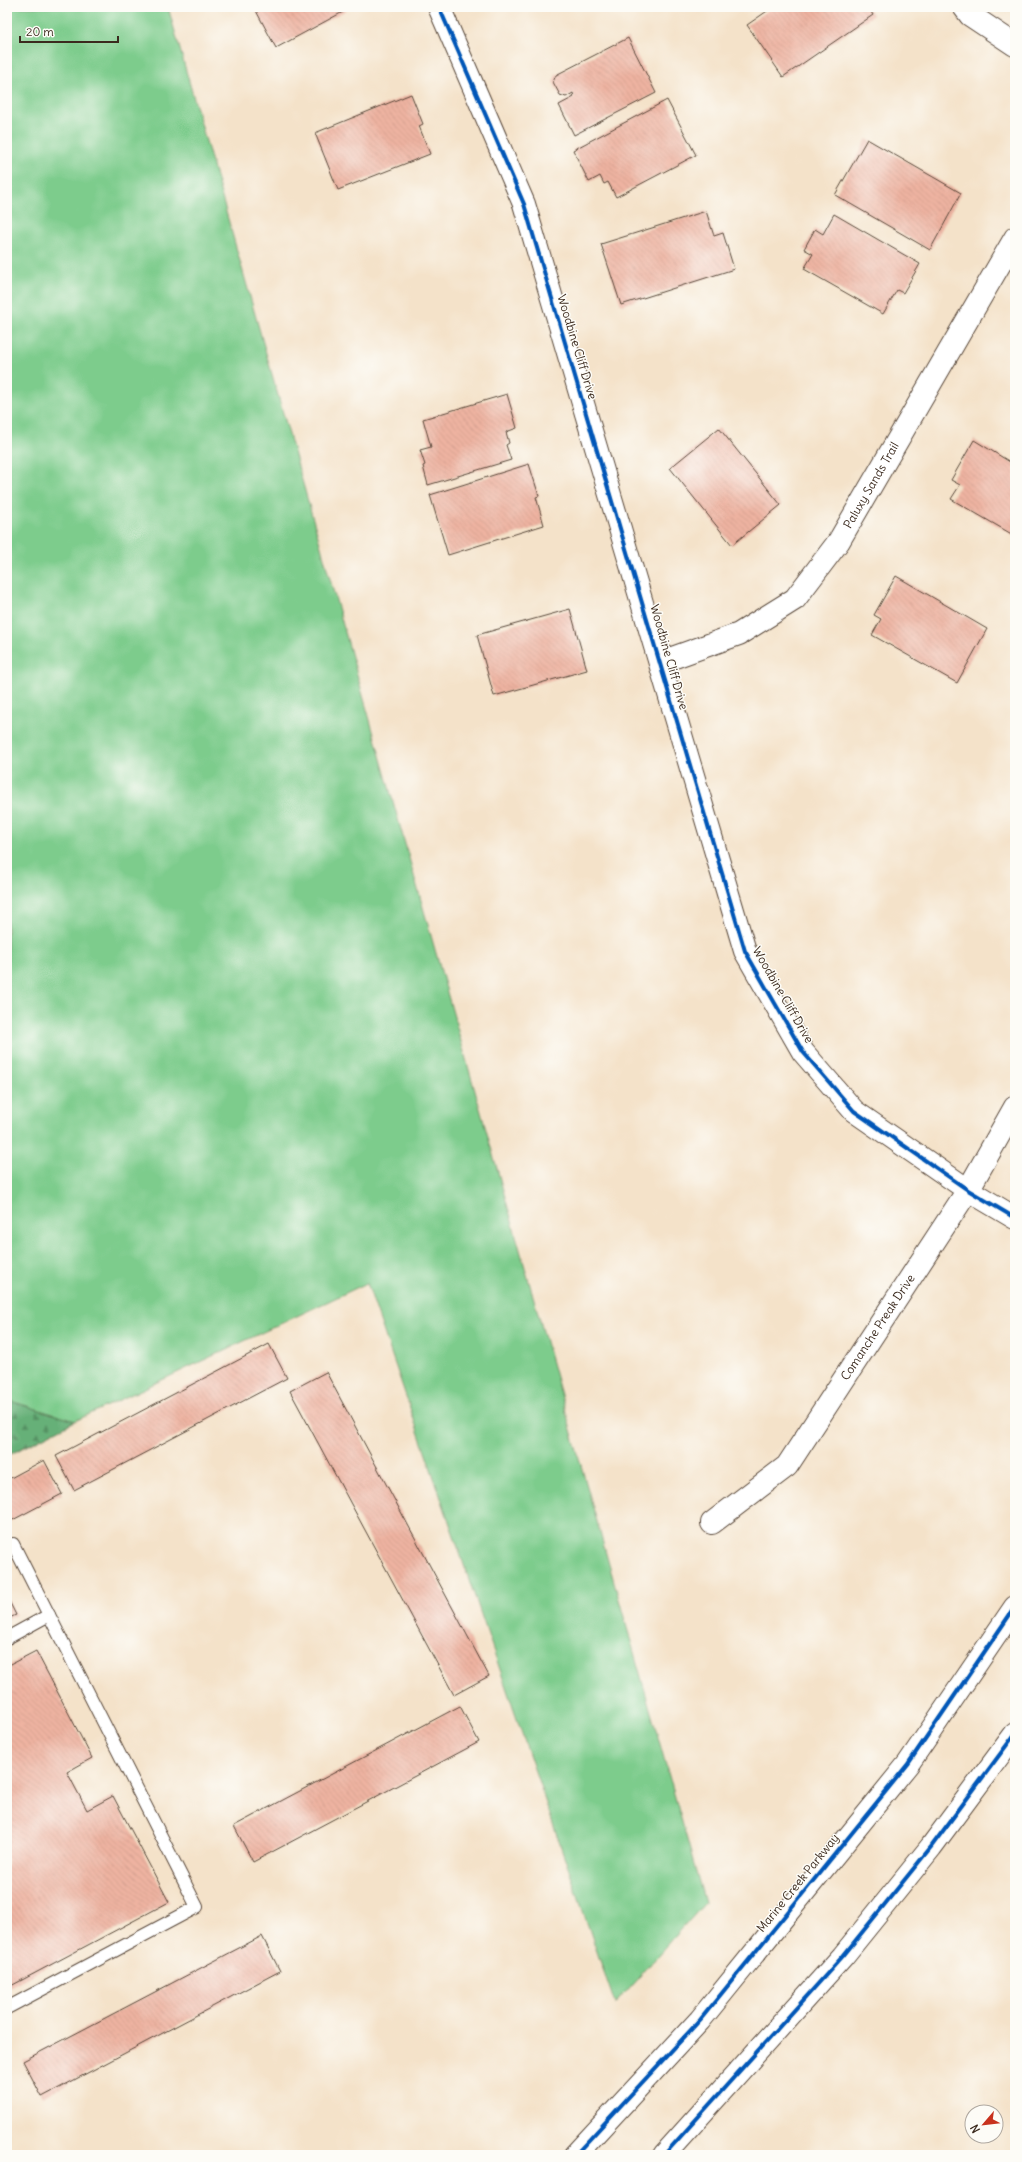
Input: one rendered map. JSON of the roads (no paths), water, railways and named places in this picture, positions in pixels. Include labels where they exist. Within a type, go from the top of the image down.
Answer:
[{"type":"street","name":"Woodbine Cliff Drive","points":[[439,7],[524,204],[661,662],[745,951],[803,1052],[854,1111],[968,1190],[1015,1218]]},
{"type":"street","points":[[964,7],[970,15],[1015,45]]},
{"type":"street","name":"Paluxy Sands Trail","points":[[661,662],[739,634],[795,599],[839,541],[1015,238]]},
{"type":"street","name":"Comanche Preak Drive","points":[[712,1523],[787,1466],[968,1190],[1015,1107]]},
{"type":"street","name":"Marine Creek Parkway","points":[[575,2155],[700,2020],[908,1764],[1015,1607]]},
{"type":"street","points":[[664,2155],[843,1956],[931,1847],[1015,1734]]},
{"type":"lane","points":[[7,1547],[13,1544],[197,1907],[7,2008]]},
{"type":"lane","points":[[7,1638],[49,1615]]}]
